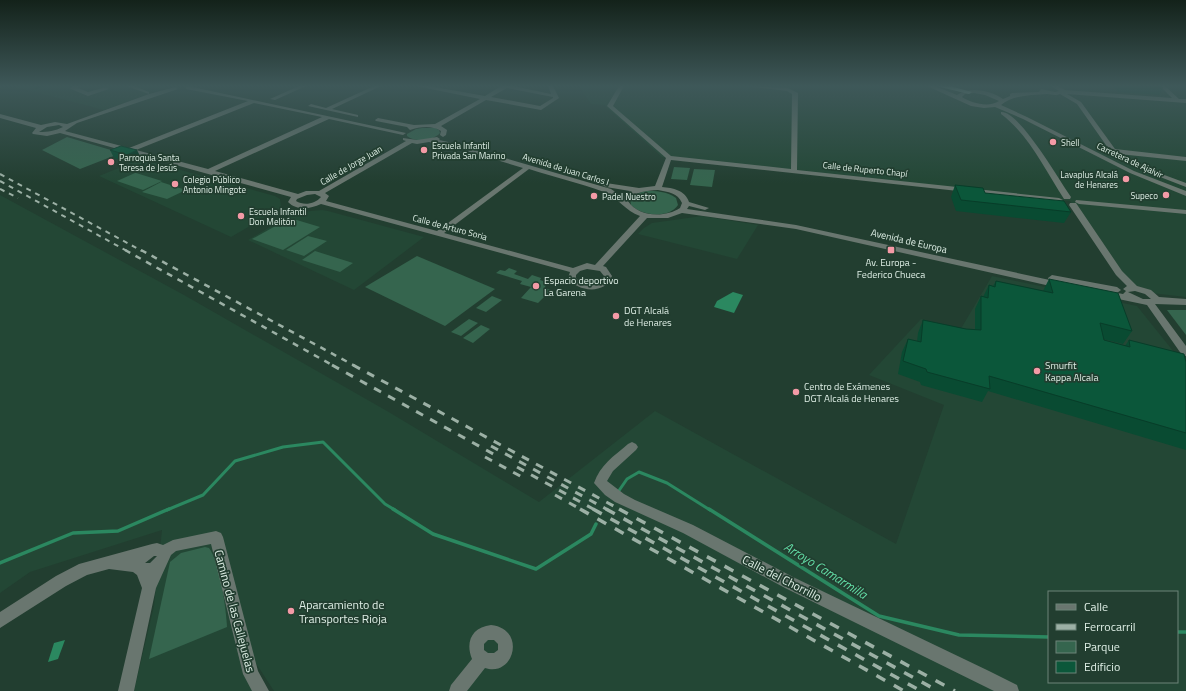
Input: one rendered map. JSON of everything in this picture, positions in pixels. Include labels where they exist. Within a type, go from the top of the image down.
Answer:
[{"type":"street","points":[[8,118],[41,127]]},
{"type":"street","points":[[77,118],[59,124],[41,127],[36,130],[35,133],[47,134],[60,131],[75,122],[86,118]]},
{"type":"street","points":[[130,150],[210,118]]},
{"type":"street","points":[[210,171],[325,118]]},
{"type":"street","points":[[334,118],[403,133],[415,127]]},
{"type":"street","points":[[372,119],[415,127],[436,126],[450,118]]},
{"type":"street","points":[[598,267],[644,216],[664,217],[681,211],[685,207],[686,203],[680,195],[666,189],[658,188],[669,158],[624,118]]},
{"type":"street","points":[[794,171],[795,118]]},
{"type":"street","points":[[1002,118],[1028,139]]},
{"type":"street","points":[[1012,118],[1067,197],[1076,203],[1130,292],[1152,299],[1186,302]]},
{"type":"street","name":"Carretera de Ajalvir","points":[[1025,118],[1097,154],[1186,194]]},
{"type":"street","points":[[1090,118],[1114,152],[1157,174],[1186,185]]},
{"type":"street","points":[[59,124],[68,126]]},
{"type":"street","points":[[1018,127],[1028,125],[1047,129]]},
{"type":"street","points":[[431,141],[444,135],[444,130],[436,126]]},
{"type":"street","points":[[60,131],[297,196]]},
{"type":"street","points":[[403,133],[403,138],[410,141]]},
{"type":"street","name":"Avenida de Juan Carlos I","points":[[444,135],[456,141],[613,187],[638,190],[658,188]]},
{"type":"street","name":"Avenida de Juan Carlos I","points":[[410,141],[431,141],[451,144],[608,191],[624,201],[630,210],[644,216]]},
{"type":"street","name":"Calle de Jorge Juan","points":[[320,193],[410,141]]},
{"type":"street","points":[[1097,154],[1114,152],[1186,159]]},
{"type":"street","name":"Calle de Ruperto Chapí","points":[[669,158],[1059,200]]},
{"type":"street","points":[[438,234],[528,167]]},
{"type":"street","points":[[624,201],[626,196],[638,190]]},
{"type":"street","points":[[306,192],[320,193],[325,196],[321,202],[312,206],[297,206],[292,200],[306,192]]},
{"type":"street","points":[[1067,197],[1060,197],[1059,200],[1064,203],[1186,212]]},
{"type":"street","name":"Calle de Arturo Soria","points":[[321,202],[574,272]]},
{"type":"street","name":"Avenida de Europa","points":[[686,203],[712,209],[825,228],[1091,286],[1130,292]]},
{"type":"street","name":"Avenida de Europa","points":[[681,211],[796,227],[1062,286],[1130,292]]},
{"type":"street","points":[[582,267],[598,267],[606,272],[607,279],[600,285],[588,286],[577,284],[572,278],[574,272],[582,267]]},
{"type":"street","points":[[1152,299],[1186,297]]},
{"type":"street","points":[[1152,299],[1186,353]]},
{"type":"street","name":"Calle del Chorrillo","points":[[632,447],[608,468],[601,477],[600,483],[608,492],[686,528],[790,583],[957,663],[1011,691]]},
{"type":"street","name":"Camino de las Callejuelas","points":[[158,555],[173,546],[216,536],[251,674],[261,691]]},
{"type":"street","points":[[0,621],[61,581],[84,569],[109,563],[158,555]]},
{"type":"street","points":[[149,588],[138,564],[141,557],[158,555]]},
{"type":"street","points":[[126,691],[149,588],[158,555]]},
{"type":"street","points":[[109,563],[140,568]]},
{"type":"street","points":[[457,691],[482,659]]},
{"type":"shaded area","points":[[619,118],[1186,118],[1186,297],[1151,293],[1134,288],[1070,201],[662,157]]},
{"type":"shaded area","name":"Colegio Público Antonio Mingote","points":[[141,159],[275,196],[280,199],[281,206],[279,209],[231,237],[99,176]]},
{"type":"shaded area","points":[[0,195],[184,295],[387,411],[539,502],[655,411],[896,544],[944,405],[869,375],[921,319],[959,332],[992,276],[1137,306],[1186,367],[1186,691],[274,691],[233,628],[261,691],[134,691],[154,606],[162,530],[30,572],[0,593]]},
{"type":"shaded area","points":[[322,210],[424,237],[354,290],[248,240],[290,215],[299,212]]},
{"type":"shaded area","points":[[702,216],[758,225],[737,259],[638,234],[652,223]]},
{"type":"shaded area","points":[[733,292],[743,295],[734,313],[714,307],[717,301]]},
{"type":"shaded area","points":[[65,640],[58,659],[48,662],[54,643]]},
{"type":"green space","points":[[435,128],[439,130],[440,133],[433,138],[424,140],[415,140],[407,136],[407,134],[416,129]]},
{"type":"green space","points":[[67,137],[121,153],[80,169],[42,150]]},
{"type":"green space","points":[[674,167],[690,168],[687,180],[671,179]]},
{"type":"green space","points":[[694,169],[715,170],[712,187],[690,185]]},
{"type":"green space","points":[[135,173],[162,181],[143,190],[117,181]]},
{"type":"green space","points":[[161,182],[186,190],[167,199],[142,192]]},
{"type":"green space","points":[[645,191],[657,191],[669,194],[676,198],[678,205],[674,209],[662,214],[648,214],[642,212],[631,205],[630,199],[636,194]]},
{"type":"green space","points":[[290,218],[320,227],[283,250],[252,239]]},
{"type":"green space","points":[[308,236],[327,241],[304,256],[286,250]]},
{"type":"green space","points":[[315,251],[353,263],[340,272],[302,260]]},
{"type":"green space","points":[[417,256],[495,289],[445,326],[365,287]]},
{"type":"green space","name":"Espacio deportivo La Garena","points":[[509,268],[517,271],[514,274],[528,279],[532,275],[541,278],[540,280],[546,282],[545,288],[551,290],[538,303],[521,298],[531,287],[520,284],[522,281],[496,273],[500,270],[505,271]]},
{"type":"green space","points":[[492,296],[502,300],[486,312],[476,308]]},
{"type":"green space","points":[[1167,310],[1186,310],[1186,335]]},
{"type":"green space","points":[[469,319],[478,323],[461,336],[451,332]]},
{"type":"green space","points":[[481,325],[490,329],[473,343],[463,338]]},
{"type":"green space","points":[[205,547],[209,548],[213,555],[219,574],[224,598],[227,627],[149,659],[170,562],[181,553]]},
{"type":"building","points":[[121,146],[137,150],[127,155],[110,150]]},
{"type":"building","points":[[955,185],[983,188],[985,193],[1064,201],[1071,212],[961,200]]},
{"type":"building","name":"Smurfit Kappa Alcala","points":[[1049,279],[1118,293],[1132,331],[1100,323],[1104,340],[1130,347],[1129,340],[1184,354],[1186,362],[1186,433],[989,376],[990,389],[927,372],[926,369],[903,361],[908,339],[921,342],[923,320],[966,329],[981,330],[981,296],[988,298],[989,285],[995,287],[996,281],[1053,293]]},
{"type":"waterway","points":[[167,510],[203,495],[235,461],[283,447],[323,442],[385,504],[395,510]]},
{"type":"waterway","name":"Arroyo Camarmilla","points":[[618,492],[627,479],[639,472],[667,483],[710,510]]},
{"type":"waterway","points":[[0,563],[73,533],[118,531],[169,509]]},
{"type":"waterway","points":[[393,509],[433,534],[536,569],[591,534],[596,524]]},
{"type":"waterway","name":"Arroyo Camarmilla","points":[[709,509],[879,616],[959,635],[1048,637]]},
{"type":"waterway","name":"Arroyo Camarmilla","points":[[1178,632],[1186,632]]},
{"type":"railway","points":[[0,174],[142,251]]},
{"type":"railway","points":[[0,181],[127,251]]},
{"type":"railway","points":[[0,189],[18,198]]},
{"type":"railway","points":[[125,250],[334,366]]},
{"type":"railway","points":[[141,250],[355,366]]},
{"type":"railway","points":[[332,365],[497,456]]},
{"type":"railway","points":[[353,365],[621,510]]},
{"type":"railway","points":[[491,446],[608,510]]},
{"type":"railway","points":[[485,457],[522,477]]},
{"type":"railway","points":[[517,467],[595,510]]},
{"type":"railway","points":[[555,495],[582,510]]},
{"type":"railway","points":[[580,509],[904,691]]},
{"type":"railway","points":[[593,509],[921,691]]},
{"type":"railway","points":[[606,509],[938,691]]},
{"type":"railway","points":[[619,509],[955,691]]},
{"type":"place","name":"Shell","points":[[1053,142]]},
{"type":"place","name":"Escuela Infantil Privada San Marino","points":[[424,150]]},
{"type":"place","name":"Parroquia Santa Teresa de Jesús","points":[[111,162]]},
{"type":"place","name":"Lavaplus Alcalá de Henares","points":[[1126,179]]},
{"type":"place","name":"Colegio Público Antonio Mingote","points":[[175,184]]},
{"type":"place","name":"Supeco","points":[[1166,195]]},
{"type":"place","name":"Padel Nuestro","points":[[594,196]]},
{"type":"place","name":"Escuela Infantil Don Melitón","points":[[241,216]]},
{"type":"place","name":"Av. Europa - Federico Chueca","points":[[891,250]]},
{"type":"place","name":"Espacio deportivo La Garena","points":[[536,286]]},
{"type":"place","name":"DGT Alcalá de Henares","points":[[616,316]]},
{"type":"place","name":"Smurfit Kappa Alcala","points":[[1037,371]]},
{"type":"place","name":"Centro de Exámenes DGT Alcalá de Henares","points":[[796,392]]},
{"type":"place","name":"Aparcamiento de Transportes Rioja","points":[[291,611]]}]
